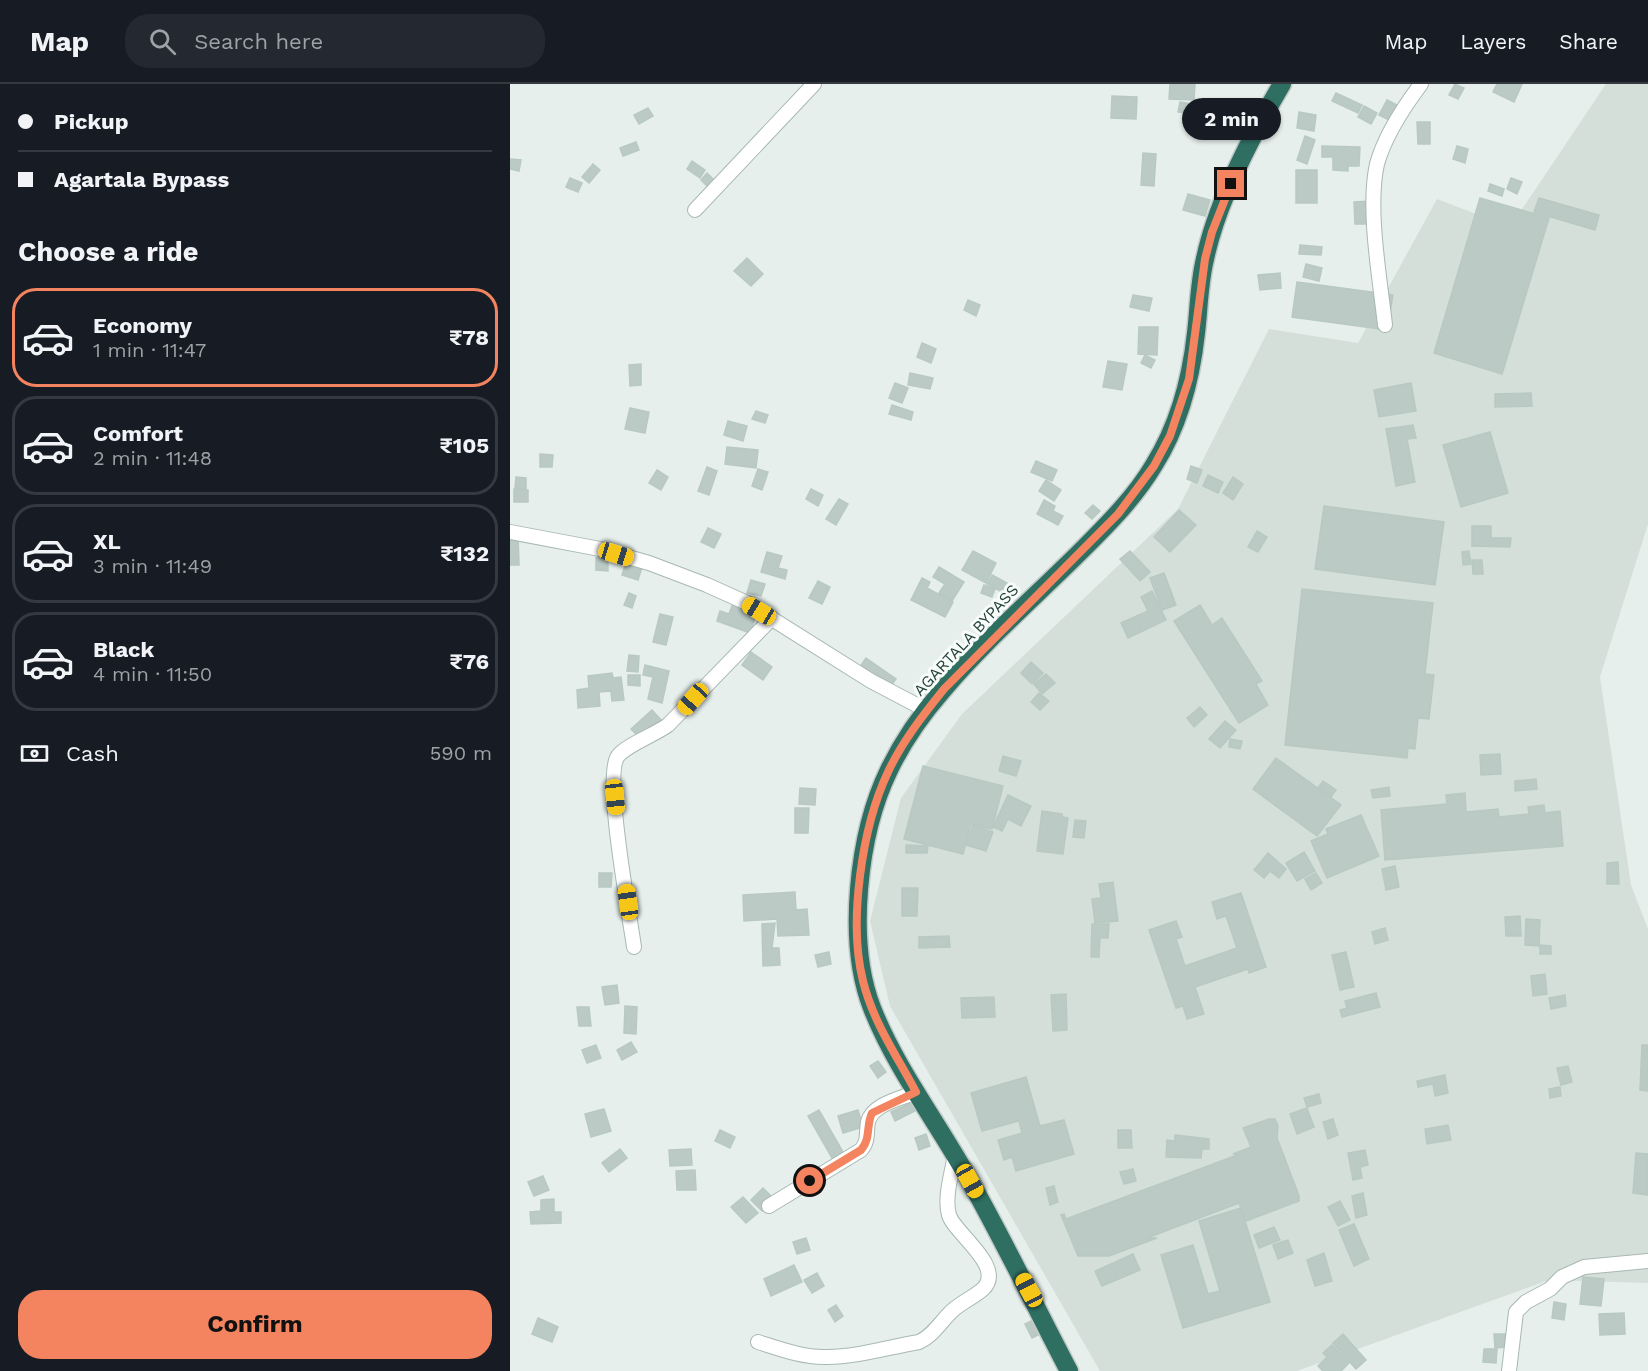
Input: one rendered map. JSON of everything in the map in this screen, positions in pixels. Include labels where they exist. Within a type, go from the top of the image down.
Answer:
[{"type":"highway","name":"AGARTALA BYPASS","points":[[1069,1371],[1039,1310],[955,1155],[898,1061],[872,1008],[863,982],[858,951],[857,927],[862,869],[876,803],[888,772],[904,742],[926,710],[972,659],[1118,514],[1154,466],[1170,436],[1189,379],[1205,259],[1212,232],[1238,167],[1281,84]]},
{"type":"street","points":[[695,210],[814,84]]},
{"type":"street","points":[[1385,324],[1375,223],[1374,187],[1378,163],[1385,143],[1402,109],[1421,84]]},
{"type":"street","points":[[510,532],[600,549],[649,563],[707,585],[747,603],[871,681],[926,710]]},
{"type":"street","points":[[634,947],[618,834],[613,778],[617,757],[668,725],[772,618]]},
{"type":"street","points":[[769,1206],[861,1150],[866,1145],[868,1120],[872,1113],[916,1092]]},
{"type":"street","points":[[758,1342],[782,1350],[824,1358],[919,1342],[928,1338],[951,1311],[983,1288],[987,1283],[988,1270],[972,1243],[954,1226],[950,1217],[948,1198],[955,1155]]},
{"type":"street","points":[[1509,1371],[1516,1312],[1526,1302],[1550,1289],[1563,1277],[1584,1267],[1648,1261]]},
{"type":"shaded area","points":[[1606,84],[1648,84],[1648,524],[1600,677],[1631,885],[1648,929],[1648,1283],[1549,1280],[1297,1371],[1100,1371],[890,1006],[870,921],[901,798],[962,714],[1178,509],[1269,329],[1358,343],[1437,199],[1510,227]]},
{"type":"building","points":[[1170,84],[1195,84],[1194,100],[1169,99]]},
{"type":"building","points":[[1455,84],[1464,88],[1458,99],[1449,95]]},
{"type":"building","points":[[1497,84],[1522,84],[1514,102],[1493,92]]},
{"type":"building","points":[[1336,93],[1362,105],[1358,113],[1332,101]]},
{"type":"building","points":[[1112,96],[1137,97],[1136,119],[1111,118]]},
{"type":"building","points":[[1387,100],[1407,110],[1399,125],[1379,115]]},
{"type":"building","points":[[1180,102],[1193,104],[1191,114],[1178,112]]},
{"type":"building","points":[[1193,105],[1205,106],[1204,119],[1192,119]]},
{"type":"building","points":[[1364,106],[1377,113],[1371,124],[1358,117]]},
{"type":"building","points":[[648,108],[653,116],[639,124],[634,115]]},
{"type":"building","points":[[1299,112],[1316,115],[1314,131],[1297,128]]},
{"type":"building","points":[[1246,114],[1255,118],[1250,130],[1240,125]]},
{"type":"building","points":[[1417,122],[1430,122],[1430,144],[1418,144]]},
{"type":"building","points":[[1305,136],[1315,140],[1307,164],[1297,160]]},
{"type":"building","points":[[636,142],[639,150],[623,156],[620,148]]},
{"type":"building","points":[[1322,146],[1360,147],[1359,166],[1348,166],[1348,171],[1333,170],[1333,157],[1322,157]]},
{"type":"building","points":[[1457,146],[1468,149],[1465,163],[1453,159]]},
{"type":"building","points":[[1143,153],[1156,154],[1154,186],[1141,185]]},
{"type":"building","points":[[510,159],[521,160],[519,171],[510,169]]},
{"type":"building","points":[[692,161],[705,170],[700,178],[687,169]]},
{"type":"building","points":[[593,164],[600,170],[589,183],[582,177]]},
{"type":"building","points":[[1296,170],[1317,170],[1317,203],[1296,203]]},
{"type":"building","points":[[707,173],[721,187],[715,194],[701,180]]},
{"type":"building","points":[[570,178],[582,183],[578,192],[566,187]]},
{"type":"building","points":[[1511,178],[1522,182],[1517,194],[1507,189]]},
{"type":"building","points":[[1490,184],[1504,189],[1502,196],[1488,191]]},
{"type":"building","points":[[1188,194],[1210,200],[1205,216],[1183,210]]},
{"type":"building","points":[[1480,198],[1549,218],[1502,374],[1434,353]]},
{"type":"building","points":[[1539,198],[1599,215],[1595,230],[1534,212]]},
{"type":"building","points":[[1371,201],[1372,224],[1355,224],[1354,202]]},
{"type":"building","points":[[1300,245],[1322,247],[1321,255],[1299,254]]},
{"type":"building","points":[[747,258],[763,274],[751,286],[734,271]]},
{"type":"building","points":[[1306,264],[1322,268],[1319,281],[1303,277]]},
{"type":"building","points":[[1280,273],[1281,288],[1260,290],[1258,275]]},
{"type":"building","points":[[1297,282],[1393,295],[1387,330],[1292,317]]},
{"type":"building","points":[[1133,295],[1152,298],[1149,311],[1130,307]]},
{"type":"building","points":[[968,300],[980,305],[976,316],[964,310]]},
{"type":"building","points":[[1139,327],[1158,327],[1157,355],[1138,354]]},
{"type":"building","points":[[922,343],[936,349],[931,363],[917,357]]},
{"type":"building","points":[[1145,355],[1155,360],[1151,368],[1141,363]]},
{"type":"building","points":[[1108,361],[1127,364],[1122,390],[1103,387]]},
{"type":"building","points":[[641,364],[641,385],[630,386],[629,365]]},
{"type":"building","points":[[910,373],[933,378],[930,389],[908,385]]},
{"type":"building","points":[[895,383],[908,388],[902,403],[889,398]]},
{"type":"building","points":[[1411,383],[1416,411],[1379,417],[1374,390]]},
{"type":"building","points":[[1531,393],[1532,406],[1495,407],[1495,394]]},
{"type":"building","points":[[892,405],[913,412],[911,420],[889,414]]},
{"type":"building","points":[[630,408],[649,412],[645,433],[625,429]]},
{"type":"building","points":[[756,411],[768,415],[765,423],[752,419]]},
{"type":"building","points":[[728,421],[747,426],[743,441],[724,435]]},
{"type":"building","points":[[1413,425],[1416,438],[1407,439],[1415,482],[1396,486],[1386,429]]},
{"type":"building","points":[[1490,432],[1508,493],[1461,507],[1443,445]]},
{"type":"building","points":[[727,447],[758,450],[756,468],[725,464]]},
{"type":"building","points":[[540,454],[553,455],[552,467],[540,467]]},
{"type":"building","points":[[1036,461],[1057,470],[1052,481],[1031,472]]},
{"type":"building","points":[[1191,466],[1202,470],[1197,483],[1187,479]]},
{"type":"building","points":[[707,467],[717,471],[709,495],[698,491]]},
{"type":"building","points":[[758,469],[768,472],[762,490],[752,486]]},
{"type":"building","points":[[657,470],[668,477],[661,490],[649,483]]},
{"type":"building","points":[[1208,475],[1223,482],[1218,493],[1203,486]]},
{"type":"building","points":[[516,477],[526,478],[526,489],[515,488]]},
{"type":"building","points":[[1233,477],[1243,484],[1233,500],[1223,493]]},
{"type":"building","points":[[1046,480],[1061,490],[1054,501],[1039,491]]},
{"type":"building","points":[[514,489],[528,490],[528,502],[514,502]]},
{"type":"building","points":[[811,489],[823,495],[818,506],[806,499]]},
{"type":"building","points":[[839,499],[848,504],[836,525],[826,519]]},
{"type":"building","points":[[1044,500],[1055,506],[1053,511],[1063,516],[1058,525],[1037,514]]},
{"type":"building","points":[[1093,505],[1100,511],[1092,519],[1085,513]]},
{"type":"building","points":[[1324,506],[1444,522],[1435,585],[1315,569]]},
{"type":"building","points":[[1179,510],[1196,525],[1170,552],[1154,537]]},
{"type":"building","points":[[1472,526],[1491,526],[1491,538],[1511,538],[1510,547],[1472,546]]},
{"type":"building","points":[[708,528],[721,534],[714,548],[701,542]]},
{"type":"building","points":[[1257,531],[1267,537],[1258,552],[1248,547]]},
{"type":"building","points":[[510,534],[518,534],[519,565],[510,565]]},
{"type":"building","points":[[973,551],[996,563],[986,583],[962,570]]},
{"type":"building","points":[[1130,551],[1150,572],[1140,581],[1120,559]]},
{"type":"building","points":[[1469,551],[1471,564],[1463,565],[1462,552]]},
{"type":"building","points":[[767,552],[782,556],[778,568],[787,570],[785,579],[761,572]]},
{"type":"building","points":[[628,556],[644,561],[638,580],[622,575]]},
{"type":"building","points":[[596,558],[608,558],[608,571],[596,570]]},
{"type":"building","points":[[1472,560],[1482,560],[1483,574],[1473,574]]},
{"type":"building","points":[[939,567],[964,582],[952,601],[939,593],[945,584],[933,577]]},
{"type":"building","points":[[1164,573],[1176,605],[1162,610],[1150,578]]},
{"type":"building","points":[[992,575],[1007,583],[1002,592],[987,584]]},
{"type":"building","points":[[922,578],[930,582],[927,588],[953,602],[945,617],[911,600]]},
{"type":"building","points":[[751,580],[765,584],[761,596],[747,593]]},
{"type":"building","points":[[818,581],[830,587],[822,604],[809,598]]},
{"type":"building","points":[[984,585],[995,589],[992,597],[981,593]]},
{"type":"building","points":[[1302,589],[1433,603],[1425,674],[1434,675],[1429,719],[1418,718],[1415,749],[1408,748],[1407,758],[1285,745]]},
{"type":"building","points":[[1152,591],[1166,620],[1128,638],[1121,623],[1148,611],[1141,597]]},
{"type":"building","points":[[737,592],[755,598],[749,616],[755,618],[750,633],[717,621],[720,611],[729,614]]},
{"type":"building","points":[[629,593],[636,596],[632,608],[624,605]]},
{"type":"building","points":[[1200,605],[1212,625],[1222,618],[1262,681],[1256,684],[1268,705],[1239,723],[1174,621]]},
{"type":"building","points":[[660,614],[673,617],[666,645],[653,642]]},
{"type":"building","points":[[751,652],[772,667],[763,680],[742,665]]},
{"type":"building","points":[[629,655],[639,656],[638,672],[627,671]]},
{"type":"building","points":[[866,658],[896,679],[888,690],[876,682],[871,689],[853,677]]},
{"type":"building","points":[[1031,662],[1043,673],[1032,684],[1021,673]]},
{"type":"building","points":[[645,665],[669,671],[662,703],[648,699],[653,677],[643,675]]},
{"type":"building","points":[[612,673],[613,678],[621,677],[624,700],[612,701],[611,691],[599,692],[600,706],[578,708],[577,690],[589,688],[588,676]]},
{"type":"building","points":[[1046,674],[1055,683],[1042,694],[1034,684]]},
{"type":"building","points":[[628,675],[640,675],[640,686],[628,685]]},
{"type":"building","points":[[1039,693],[1049,701],[1040,710],[1031,702]]},
{"type":"building","points":[[1200,707],[1207,715],[1194,727],[1187,718]]},
{"type":"building","points":[[652,710],[661,720],[640,738],[631,729]]},
{"type":"building","points":[[1225,721],[1236,730],[1220,748],[1209,739]]},
{"type":"building","points":[[1230,739],[1242,741],[1240,749],[1229,747]]},
{"type":"building","points":[[1500,754],[1501,774],[1481,775],[1480,755]]},
{"type":"building","points":[[1003,756],[1021,761],[1016,776],[999,771]]},
{"type":"building","points":[[1276,758],[1341,805],[1317,836],[1253,789]]},
{"type":"building","points":[[923,766],[1003,786],[992,829],[971,824],[963,854],[904,839]]},
{"type":"building","points":[[1536,779],[1537,789],[1515,791],[1515,781]]},
{"type":"building","points":[[1323,781],[1336,790],[1331,797],[1318,788]]},
{"type":"building","points":[[1389,787],[1390,796],[1373,798],[1371,790]]},
{"type":"building","points":[[800,788],[816,789],[815,805],[799,804]]},
{"type":"building","points":[[1465,793],[1466,812],[1498,809],[1499,817],[1529,814],[1528,807],[1544,805],[1545,813],[1560,811],[1563,846],[1385,860],[1381,810],[1447,804],[1446,795]]},
{"type":"building","points":[[1008,795],[1031,806],[1021,826],[1008,819],[1002,831],[993,827]]},
{"type":"building","points":[[795,808],[809,808],[808,833],[795,833]]},
{"type":"building","points":[[1042,811],[1062,814],[1062,817],[1068,818],[1063,854],[1037,851]]},
{"type":"building","points":[[1361,815],[1379,856],[1327,878],[1311,841],[1328,834],[1326,829]]},
{"type":"building","points":[[1075,820],[1086,821],[1084,838],[1073,837]]},
{"type":"building","points":[[973,825],[993,832],[986,851],[966,845]]},
{"type":"building","points":[[906,845],[928,846],[927,853],[906,853]]},
{"type":"building","points":[[1304,852],[1315,871],[1297,881],[1286,863]]},
{"type":"building","points":[[1268,853],[1286,869],[1279,878],[1270,871],[1264,878],[1254,870]]},
{"type":"building","points":[[1618,862],[1619,884],[1607,884],[1607,863]]},
{"type":"building","points":[[1395,866],[1399,887],[1386,890],[1382,869]]},
{"type":"building","points":[[599,873],[612,873],[611,887],[599,887]]},
{"type":"building","points":[[1316,873],[1322,883],[1311,890],[1305,879]]},
{"type":"building","points":[[1113,882],[1118,921],[1095,923],[1092,899],[1101,898],[1099,884]]},
{"type":"building","points":[[902,888],[918,888],[917,916],[902,916]]},
{"type":"building","points":[[795,892],[796,910],[807,909],[809,935],[778,936],[777,919],[744,921],[743,895]]},
{"type":"building","points":[[1241,893],[1266,967],[1249,973],[1248,969],[1195,987],[1204,1014],[1187,1019],[1183,1006],[1176,1008],[1149,930],[1176,921],[1182,937],[1176,939],[1185,966],[1237,948],[1226,916],[1217,919],[1212,902]]},
{"type":"building","points":[[1520,916],[1521,936],[1506,936],[1505,917]]},
{"type":"building","points":[[1526,919],[1540,920],[1539,946],[1525,945]]},
{"type":"building","points":[[775,923],[772,948],[779,948],[780,965],[763,966],[762,924]]},
{"type":"building","points":[[1092,924],[1109,924],[1108,938],[1100,938],[1099,957],[1091,957]]},
{"type":"building","points":[[1385,928],[1388,940],[1375,944],[1372,932]]},
{"type":"building","points":[[949,936],[950,947],[919,948],[919,937]]},
{"type":"building","points":[[1540,945],[1551,946],[1551,954],[1540,954]]},
{"type":"building","points":[[829,952],[831,964],[818,967],[815,955]]},
{"type":"building","points":[[1346,952],[1354,987],[1340,990],[1332,955]]},
{"type":"building","points":[[1545,974],[1547,994],[1533,996],[1531,976]]},
{"type":"building","points":[[617,985],[619,1003],[605,1005],[602,987]]},
{"type":"building","points":[[1376,993],[1380,1007],[1342,1017],[1340,1010],[1347,1008],[1345,1001]]},
{"type":"building","points":[[1066,994],[1067,1030],[1053,1031],[1051,995]]},
{"type":"building","points":[[1565,995],[1566,1006],[1551,1009],[1549,998]]},
{"type":"building","points":[[994,997],[995,1017],[962,1018],[961,998]]},
{"type":"building","points":[[625,1006],[637,1007],[636,1034],[624,1033]]},
{"type":"building","points":[[577,1007],[589,1007],[591,1026],[579,1026]]},
{"type":"building","points":[[631,1042],[637,1052],[622,1060],[617,1050]]},
{"type":"building","points":[[596,1045],[601,1058],[587,1063],[582,1050]]},
{"type":"building","points":[[1642,1045],[1648,1045],[1648,1091],[1640,1090]]},
{"type":"building","points":[[878,1061],[886,1072],[878,1078],[870,1066]]},
{"type":"building","points":[[1568,1066],[1572,1082],[1561,1085],[1557,1068]]},
{"type":"building","points":[[1445,1075],[1448,1093],[1435,1096],[1433,1084],[1418,1087],[1417,1081]]},
{"type":"building","points":[[1026,1077],[1040,1126],[1064,1120],[1074,1154],[1016,1171],[1012,1157],[1004,1160],[998,1140],[1022,1133],[1019,1121],[982,1131],[971,1093]]},
{"type":"building","points":[[1560,1087],[1561,1096],[1550,1098],[1549,1089]]},
{"type":"building","points":[[1319,1094],[1321,1103],[1307,1107],[1304,1098]]},
{"type":"building","points":[[911,1103],[915,1111],[895,1121],[891,1112]]},
{"type":"building","points":[[1307,1108],[1314,1127],[1297,1134],[1290,1114]]},
{"type":"building","points":[[604,1109],[611,1131],[591,1137],[585,1114]]},
{"type":"building","points":[[819,1110],[843,1152],[832,1158],[808,1116]]},
{"type":"building","points":[[858,1110],[863,1127],[843,1133],[838,1116]]},
{"type":"building","points":[[1275,1119],[1278,1126],[1277,1138],[1299,1201],[1246,1221],[1239,1203],[1147,1238],[1157,1238],[1109,1256],[1078,1256],[1061,1215],[1064,1214],[1066,1219],[1240,1154],[1233,1154],[1251,1147],[1243,1128]]},
{"type":"building","points":[[1333,1119],[1338,1135],[1328,1139],[1323,1122]]},
{"type":"building","points":[[1448,1125],[1451,1140],[1427,1144],[1425,1129]]},
{"type":"building","points":[[720,1130],[735,1137],[730,1148],[715,1141]]},
{"type":"building","points":[[1118,1130],[1131,1130],[1132,1148],[1118,1148]]},
{"type":"building","points":[[926,1134],[930,1146],[919,1150],[915,1138]]},
{"type":"building","points":[[1175,1135],[1209,1139],[1209,1149],[1202,1149],[1201,1158],[1166,1157],[1167,1140],[1175,1141]]},
{"type":"building","points":[[620,1149],[627,1158],[609,1172],[602,1163]]},
{"type":"building","points":[[691,1149],[692,1165],[670,1166],[669,1150]]},
{"type":"building","points":[[1365,1150],[1368,1165],[1360,1167],[1362,1178],[1353,1180],[1348,1153]]},
{"type":"building","points":[[1636,1153],[1648,1154],[1648,1195],[1633,1193]]},
{"type":"building","points":[[1133,1169],[1136,1181],[1124,1184],[1120,1172]]},
{"type":"building","points":[[695,1170],[696,1190],[677,1190],[676,1171]]},
{"type":"building","points":[[543,1176],[549,1190],[534,1196],[528,1182]]},
{"type":"building","points":[[1054,1186],[1058,1202],[1050,1205],[1046,1188]]},
{"type":"building","points":[[763,1188],[774,1199],[762,1211],[751,1200]]},
{"type":"building","points":[[1363,1193],[1367,1215],[1356,1218],[1352,1196]]},
{"type":"building","points":[[743,1197],[758,1213],[746,1223],[731,1207]]},
{"type":"building","points":[[554,1199],[554,1212],[561,1212],[561,1223],[531,1224],[530,1212],[541,1211],[541,1200]]},
{"type":"building","points":[[1340,1201],[1350,1220],[1338,1226],[1328,1207]]},
{"type":"building","points":[[1241,1208],[1270,1302],[1183,1328],[1161,1255],[1193,1245],[1208,1294],[1220,1291],[1199,1221]]},
{"type":"building","points":[[1354,1224],[1369,1259],[1354,1266],[1339,1230]]},
{"type":"building","points":[[1274,1227],[1280,1240],[1259,1248],[1254,1235]]},
{"type":"building","points":[[806,1238],[810,1250],[797,1254],[793,1242]]},
{"type":"building","points":[[1288,1240],[1293,1253],[1278,1259],[1273,1245]]},
{"type":"building","points":[[1324,1253],[1332,1281],[1315,1286],[1307,1260]]},
{"type":"building","points":[[1133,1254],[1140,1270],[1102,1286],[1095,1271]]},
{"type":"building","points":[[794,1265],[802,1282],[771,1296],[764,1279]]},
{"type":"building","points":[[817,1273],[824,1286],[812,1293],[804,1280]]},
{"type":"building","points":[[1583,1277],[1604,1279],[1601,1306],[1580,1304]]},
{"type":"building","points":[[1554,1302],[1566,1304],[1564,1320],[1552,1318]]},
{"type":"building","points":[[836,1305],[843,1316],[835,1322],[828,1310]]},
{"type":"building","points":[[1624,1313],[1625,1334],[1600,1335],[1599,1314]]},
{"type":"building","points":[[1041,1316],[1048,1330],[1032,1338],[1025,1324]]},
{"type":"building","points":[[538,1318],[558,1327],[552,1342],[532,1334]]},
{"type":"building","points":[[1343,1334],[1366,1360],[1356,1369],[1333,1343]]},
{"type":"building","points":[[1494,1334],[1508,1334],[1508,1347],[1495,1348]]},
{"type":"building","points":[[1332,1345],[1349,1363],[1341,1371],[1323,1371],[1318,1366],[1327,1357],[1323,1353]]},
{"type":"building","points":[[1484,1349],[1497,1349],[1496,1363],[1483,1362]]},
{"type":"route","points":[[810,1181],[866,1145],[868,1120],[872,1113],[916,1092],[872,1008],[863,982],[858,951],[859,889],[865,848],[876,803],[888,772],[922,715],[944,689],[1000,630],[1118,514],[1154,466],[1170,436],[1189,379],[1205,259],[1212,232],[1231,184]]}]
